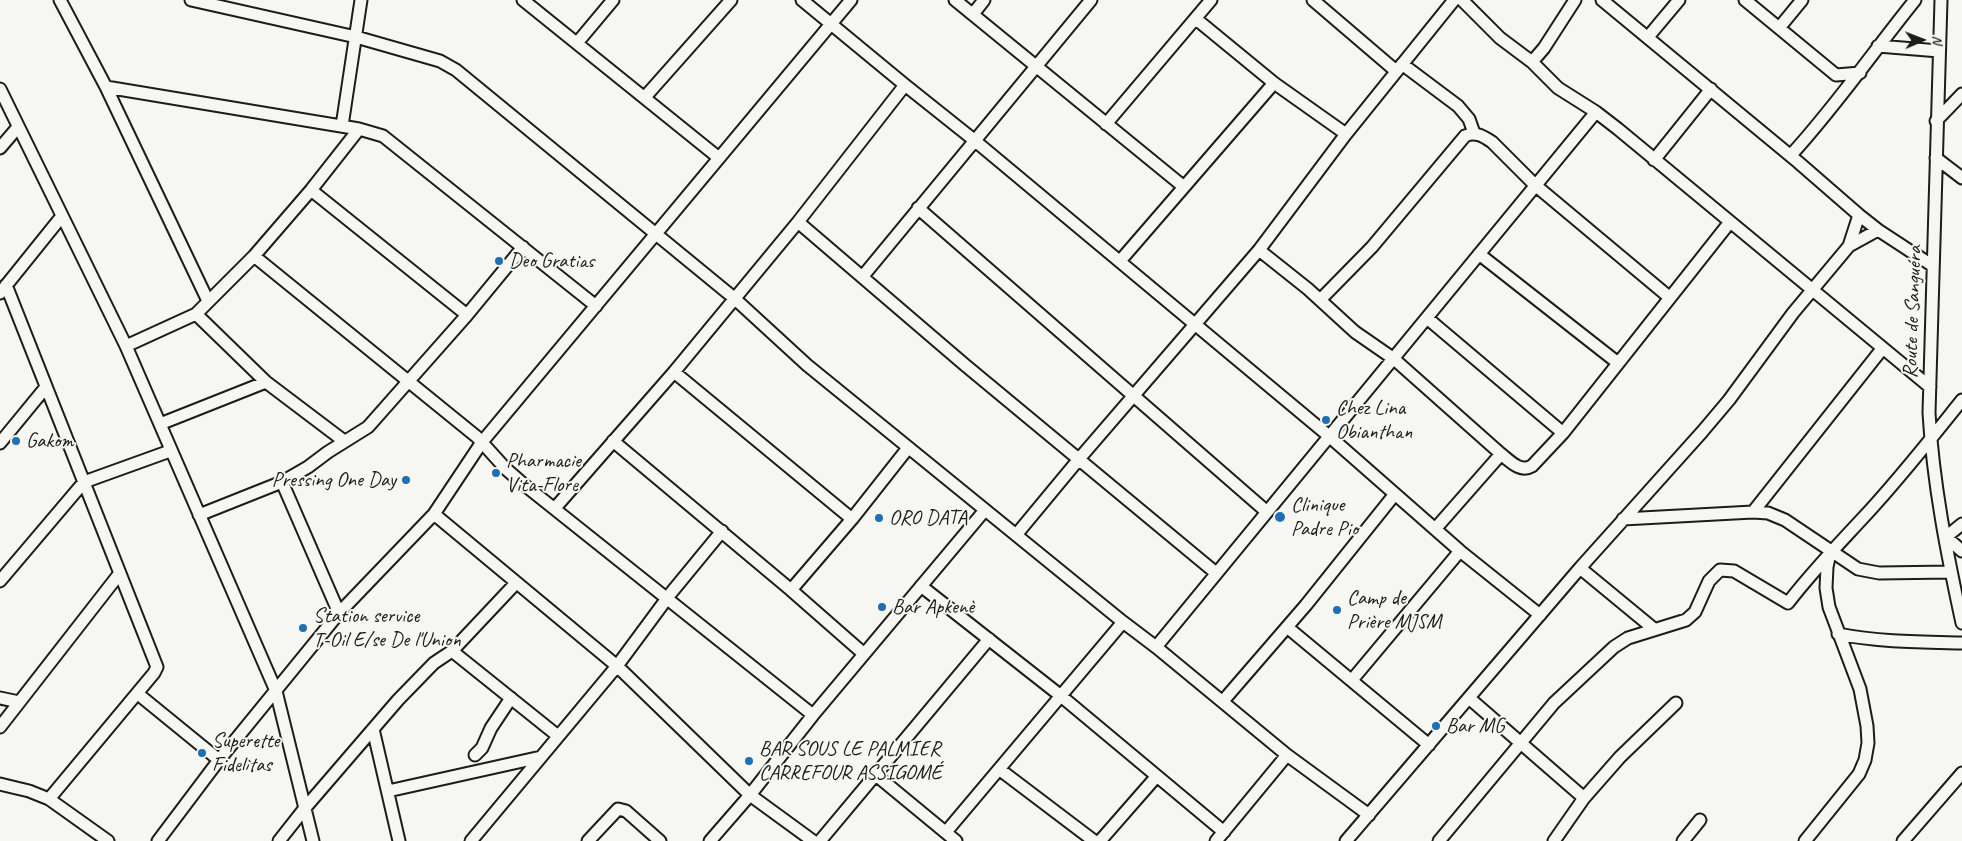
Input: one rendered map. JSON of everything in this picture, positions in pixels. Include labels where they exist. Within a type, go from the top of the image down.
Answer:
[{"type":"street","points":[[60,0],[106,87],[208,301]]},
{"type":"street","points":[[191,0],[356,37],[448,64],[734,298],[807,365],[908,448],[1223,701],[1287,755],[1369,815]]},
{"type":"street","points":[[342,126],[361,0]]},
{"type":"street","points":[[523,0],[719,158]]},
{"type":"street","points":[[577,43],[613,0]]},
{"type":"street","points":[[645,98],[731,0]]},
{"type":"street","points":[[802,0],[1120,261],[1329,436],[1460,551],[1540,615]]},
{"type":"street","points":[[158,841],[219,760],[340,614],[434,514],[482,442],[851,0]]},
{"type":"street","points":[[955,0],[1184,186]]},
{"type":"street","points":[[973,14],[984,0]]},
{"type":"street","points":[[863,276],[1091,0]]},
{"type":"street","points":[[1106,124],[1212,0]]},
{"type":"street","points":[[1313,0],[1399,68],[1458,106],[1469,120],[1474,133],[1492,142],[1536,185],[1669,297]]},
{"type":"street","points":[[1016,535],[1259,250],[1346,134],[1454,0]]},
{"type":"street","points":[[1462,0],[1500,38],[1532,62],[1558,88],[1596,112],[1930,388]]},
{"type":"street","points":[[1532,62],[1544,48],[1575,0]]},
{"type":"street","points":[[1602,0],[1791,155],[1859,215],[1878,230],[1933,266]]},
{"type":"street","points":[[1648,37],[1679,0]]},
{"type":"street","points":[[1745,0],[1836,75],[1860,72]]},
{"type":"street","points":[[1780,28],[1802,0]]},
{"type":"street","points":[[1791,155],[1837,102],[1915,0]]},
{"type":"street","name":"Route de Sanguéra","points":[[1941,0],[1936,121],[1930,388],[1931,440],[1951,572],[1962,623]]},
{"type":"street","points":[[1196,19],[1274,83],[1346,134]]},
{"type":"street","points":[[1878,46],[1939,51]]},
{"type":"street","points":[[1836,75],[1837,102]]},
{"type":"street","points":[[1120,261],[1274,83]]},
{"type":"street","points":[[555,508],[674,372],[798,222],[905,85]]},
{"type":"street","points":[[106,87],[359,129],[383,136],[596,306]]},
{"type":"street","points":[[0,89],[126,346],[170,451],[276,691],[313,841]]},
{"type":"street","points":[[1654,160],[1711,90]]},
{"type":"street","points":[[1936,121],[1962,94]]},
{"type":"street","points":[[1156,647],[1596,112]]},
{"type":"street","points":[[0,148],[18,127]]},
{"type":"street","points":[[126,346],[196,314],[254,256],[311,190],[359,129]]},
{"type":"street","points":[[1320,300],[1372,248],[1465,136],[1474,133]]},
{"type":"street","points":[[1936,158],[1962,178]]},
{"type":"street","points":[[311,190],[467,315]]},
{"type":"street","points":[[918,208],[1267,512]]},
{"type":"street","points":[[1346,841],[1580,568],[1729,400],[1760,356],[1849,246],[1859,215]]},
{"type":"street","points":[[49,799],[138,694],[154,674],[157,667],[46,387],[3,289],[62,216]]},
{"type":"street","points":[[798,222],[972,371],[1216,573]]},
{"type":"street","points":[[1259,250],[1320,300],[1355,332],[1394,359],[1501,454],[1516,466],[1529,468],[1563,433],[1730,222]]},
{"type":"street","points":[[1849,246],[1878,230]]},
{"type":"street","points":[[199,515],[282,482],[368,427],[467,315],[523,247]]},
{"type":"street","points":[[1479,254],[1618,363]]},
{"type":"street","points":[[254,256],[482,442],[506,469],[667,600],[814,715]]},
{"type":"street","points":[[196,314],[266,382],[344,442]]},
{"type":"street","points":[[1427,318],[1563,433]]},
{"type":"street","points":[[1754,512],[1882,349]]},
{"type":"street","points":[[674,372],[852,519]]},
{"type":"street","points":[[160,424],[266,382]]},
{"type":"street","points":[[0,443],[46,387]]},
{"type":"street","points":[[1439,841],[1554,704],[1614,648],[1628,638],[1686,620],[1695,612],[1709,581],[1720,570],[1734,571],[1788,603],[1831,551],[1862,520],[1931,440],[1962,400]]},
{"type":"street","points":[[613,441],[722,531],[864,654]]},
{"type":"street","points":[[791,590],[852,519],[908,448]]},
{"type":"street","points":[[0,581],[84,482],[170,451]]},
{"type":"street","points":[[1436,528],[1501,454]]},
{"type":"street","points":[[282,482],[340,614]]},
{"type":"street","points":[[1223,701],[1287,627],[1395,494]]},
{"type":"street","points":[[710,841],[750,796],[864,654],[985,510]]},
{"type":"street","points":[[1623,519],[1754,512],[1768,513],[1785,520],[1858,569],[1868,572],[1951,572]]},
{"type":"street","points":[[434,514],[617,666],[750,796],[814,841]]},
{"type":"street","points":[[1962,524],[1946,537],[1962,551]]},
{"type":"street","points":[[471,841],[617,666],[722,531]]},
{"type":"street","points":[[1352,680],[1460,551]]},
{"type":"street","points":[[1805,841],[1858,774],[1865,760],[1868,734],[1864,704],[1853,668],[1838,634],[1829,607],[1826,588],[1827,568],[1831,551]]},
{"type":"street","points":[[1580,568],[1654,629]]},
{"type":"street","points":[[0,727],[120,573]]},
{"type":"street","points":[[280,841],[305,808],[373,729],[434,663],[452,651],[516,583]]},
{"type":"street","points":[[921,586],[1061,696],[1224,832]]},
{"type":"street","points":[[946,832],[1123,622]]},
{"type":"street","points":[[1287,627],[1429,745]]},
{"type":"street","points":[[1838,634],[1893,641],[1962,643]]},
{"type":"street","points":[[820,841],[989,639]]},
{"type":"street","points":[[452,651],[558,736]]},
{"type":"street","points":[[138,694],[219,760]]},
{"type":"street","points":[[0,698],[19,702]]},
{"type":"street","points":[[475,756],[482,748],[491,728],[511,698]]},
{"type":"street","points":[[1469,698],[1584,798]]},
{"type":"street","points":[[1554,841],[1584,798],[1640,736],[1676,703]]},
{"type":"street","points":[[373,729],[399,841]]},
{"type":"street","points":[[1216,841],[1287,755]]},
{"type":"street","points":[[388,791],[542,757]]},
{"type":"street","points":[[999,769],[1094,841]]},
{"type":"street","points":[[1904,841],[1962,773]]},
{"type":"street","points":[[876,775],[956,841]]},
{"type":"street","points":[[1100,841],[1156,777]]},
{"type":"street","points":[[0,784],[29,791],[49,799],[108,841]]},
{"type":"street","points":[[588,841],[618,809],[626,812],[660,841]]},
{"type":"street","points":[[1683,841],[1700,820]]},
{"type":"place","name":"Deo Gratias","points":[[499,261]]},
{"type":"place","name":"Chez Lina Obianthan","points":[[1326,420]]},
{"type":"place","name":"Gakom","points":[[16,441]]},
{"type":"place","name":"Pharmacie Vita-Flore","points":[[496,473]]},
{"type":"place","name":"Pressing One Day","points":[[406,480]]},
{"type":"place","name":"Clinique Padre Pio","points":[[1280,517]]},
{"type":"place","name":"ORO DATA","points":[[879,518]]},
{"type":"place","name":"Bar Apkenè","points":[[882,607]]},
{"type":"place","name":"Camp de Prière MJSM","points":[[1337,610]]},
{"type":"place","name":"Station service T-Oil E/se De l'Union","points":[[303,628]]},
{"type":"place","name":"Bar MG","points":[[1436,726]]},
{"type":"place","name":"Superette Fidelitas","points":[[202,753]]},
{"type":"place","name":"BAR SOUS LE PALMIER CARREFOUR ASSIGOMÉ","points":[[749,761]]}]
